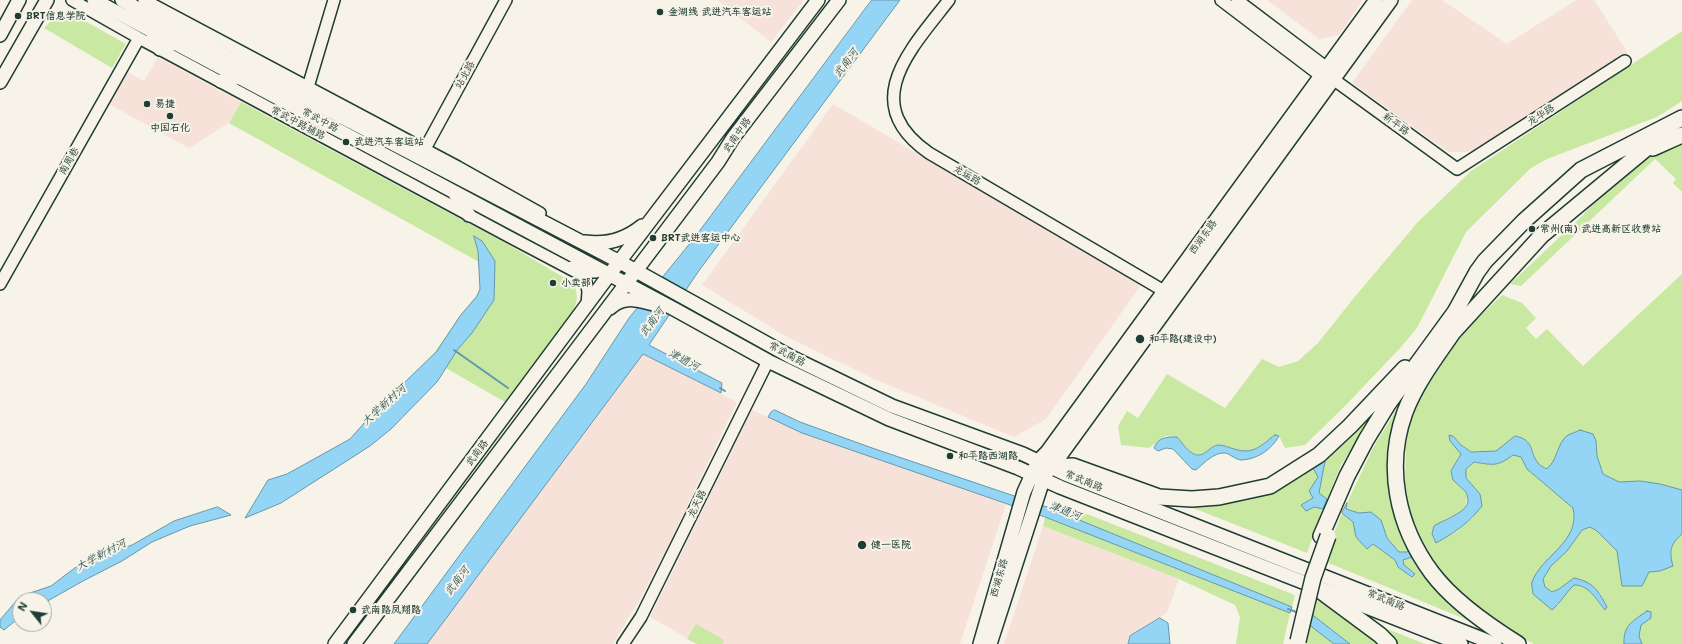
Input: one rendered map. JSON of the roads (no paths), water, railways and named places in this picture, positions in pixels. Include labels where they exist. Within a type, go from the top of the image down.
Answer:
[{"type":"highway","points":[[1622,148],[1682,108]]},
{"type":"highway","points":[[1518,644],[1492,628],[1452,594],[1432,574],[1418,552],[1410,535],[1397,496],[1395,465],[1401,426],[1406,410],[1449,329],[1455,312],[1477,272],[1485,261],[1524,221],[1581,170],[1622,148],[1660,131],[1682,118]]},
{"type":"highway","points":[[1044,469],[1073,466],[1158,497],[1192,499],[1219,497],[1270,486],[1318,455],[1350,426],[1542,236],[1633,158],[1659,138],[1682,125]]},
{"type":"highway","points":[[1633,158],[1660,144],[1682,135]]},
{"type":"highway","points":[[1295,642],[1302,594],[1344,481],[1366,440],[1388,404],[1449,329]]},
{"type":"highway","points":[[1318,589],[1380,635],[1389,644]]},
{"type":"main road","points":[[0,35],[19,0]]},
{"type":"main road","points":[[0,82],[47,0]]},
{"type":"main road","name":"常武中路","points":[[94,0],[152,32],[241,77],[626,284]]},
{"type":"main road","name":"常武中路","points":[[122,0],[313,102],[422,154],[635,271]]},
{"type":"main road","name":"武南中路","points":[[620,262],[818,0]]},
{"type":"main road","name":"武南中路","points":[[635,271],[718,162],[733,138],[838,0]]},
{"type":"main road","name":"西湖东路","points":[[1044,469],[1060,456],[1327,74],[1376,0]]},
{"type":"main road","name":"西湖东路","points":[[990,644],[1038,496],[1047,452],[1164,291],[1327,74],[1391,0]]},
{"type":"main road","points":[[152,32],[160,49],[175,43]]},
{"type":"main road","points":[[221,81],[241,77]]},
{"type":"main road","points":[[292,91],[308,87],[313,102]]},
{"type":"main road","points":[[454,192],[469,215]]},
{"type":"main road","points":[[579,241],[592,243],[621,239],[634,233],[656,214]]},
{"type":"main road","points":[[654,279],[650,267],[650,257],[655,245]]},
{"type":"main road","name":"武南路","points":[[335,644],[587,306],[605,273],[620,262]]},
{"type":"main road","points":[[572,268],[605,273]]},
{"type":"main road","points":[[635,271],[654,279]]},
{"type":"main road","name":"武南路","points":[[354,644],[635,271]]},
{"type":"main road","name":"常武南路","points":[[654,279],[684,298],[793,358],[892,406],[1023,454],[1044,469],[1318,589],[1461,644]]},
{"type":"main road","points":[[626,284],[641,297]]},
{"type":"main road","points":[[596,323],[616,302],[641,297]]},
{"type":"main road","name":"常武南路","points":[[641,297],[674,310],[768,362],[889,419],[1031,474],[1044,469],[1495,644]]},
{"type":"main road","name":"西湖东路","points":[[980,644],[1024,492],[1031,474]]},
{"type":"street","name":"常武中路辅路","points":[[72,0],[139,38],[469,215],[572,268],[580,274],[586,282],[588,291],[587,306]]},
{"type":"street","points":[[144,0],[308,87],[422,154],[592,243],[620,262]]},
{"type":"street","points":[[308,87],[334,0]]},
{"type":"street","name":"站北路","points":[[422,154],[506,0]]},
{"type":"street","name":"龙运路","points":[[949,0],[911,49],[897,78],[895,84],[894,105],[898,120],[905,132],[915,143],[929,153],[1164,291]]},
{"type":"street","name":"新平路","points":[[1221,0],[1327,74],[1458,170]]},
{"type":"street","name":"新平路","points":[[1237,0],[1327,74]]},
{"type":"street","name":"南周巷","points":[[0,284],[139,38]]},
{"type":"street","name":"龙华路","points":[[1458,170],[1625,61]]},
{"type":"street","name":"龙天路","points":[[623,644],[641,617],[768,362]]},
{"type":"water","name":"武南河","points":[[872,0],[900,0],[698,272],[649,345],[722,383],[721,393],[643,354],[427,644],[394,644],[586,384],[629,318],[692,241]]},
{"type":"water","points":[[474,236],[482,241],[495,261],[494,300],[472,333],[458,349],[437,382],[391,429],[370,446],[281,503],[245,518],[268,480],[287,474],[350,439],[373,413],[437,351],[460,316],[477,296],[480,289],[478,251]]},
{"type":"water","points":[[775,410],[800,422],[875,449],[1050,508],[1292,607],[1290,613],[1045,517],[802,433],[768,417],[771,412]]},
{"type":"water","points":[[1580,430],[1593,434],[1596,441],[1597,456],[1603,474],[1619,482],[1640,481],[1660,484],[1682,490],[1682,534],[1675,541],[1672,548],[1671,556],[1673,566],[1660,571],[1649,572],[1642,586],[1622,586],[1617,551],[1597,531],[1590,527],[1582,530],[1567,551],[1551,566],[1543,579],[1545,587],[1552,592],[1559,589],[1574,578],[1586,582],[1598,591],[1607,607],[1605,610],[1595,597],[1584,587],[1574,585],[1552,610],[1533,594],[1532,582],[1543,564],[1566,540],[1574,520],[1573,508],[1527,469],[1521,457],[1513,455],[1503,462],[1495,464],[1474,462],[1466,469],[1466,478],[1480,494],[1482,506],[1472,518],[1461,527],[1436,543],[1432,534],[1434,526],[1459,513],[1468,502],[1466,492],[1453,480],[1451,471],[1461,454],[1450,441],[1449,435],[1453,436],[1461,445],[1471,452],[1496,451],[1515,436],[1521,438],[1529,443],[1535,459],[1546,469],[1553,462],[1564,438]]},
{"type":"water","points":[[1275,435],[1279,436],[1273,445],[1254,458],[1242,460],[1225,453],[1221,453],[1209,459],[1196,470],[1192,469],[1173,449],[1166,448],[1158,451],[1154,448],[1160,440],[1177,437],[1186,448],[1193,454],[1197,455],[1202,455],[1217,445],[1247,451],[1261,446]]},
{"type":"water","points":[[1326,456],[1319,493],[1327,499],[1323,509],[1314,507],[1306,511],[1301,505],[1313,498],[1309,491],[1318,477],[1312,466]]},
{"type":"water","points":[[1347,503],[1346,509],[1359,513],[1371,512],[1381,520],[1387,538],[1399,552],[1407,552],[1411,548],[1415,556],[1403,560],[1404,565],[1415,574],[1412,577],[1398,567],[1395,560],[1373,544],[1367,549],[1356,537],[1353,522],[1342,513]]},
{"type":"water","points":[[218,507],[231,515],[190,526],[152,542],[122,561],[52,598],[52,592],[33,592],[51,586],[76,567],[89,560],[132,545],[174,521]]},
{"type":"water","points":[[12,606],[12,624],[4,630],[0,627],[0,620]]},
{"type":"water","points":[[1647,611],[1651,612],[1651,618],[1641,625],[1639,636],[1642,644],[1624,644],[1625,632],[1627,628],[1633,621]]},
{"type":"water","points":[[1310,613],[1350,644],[1334,644],[1308,624]]},
{"type":"water","points":[[1160,618],[1168,623],[1170,644],[1128,644],[1130,636]]},
{"type":"waterway","name":"大学新村河","points":[[454,350],[508,388]]},
{"type":"waterway","name":"津通河","points":[[720,388],[725,391]]},
{"type":"waterway","name":"津通河","points":[[1288,609],[1299,613]]},
{"type":"place","name":"金湖线 武进汽车客运站","points":[[660,12]]},
{"type":"place","name":"BRT信息学院","points":[[18,16]]},
{"type":"place","name":"易捷","points":[[147,104]]},
{"type":"place","name":"中国石化","points":[[170,116]]},
{"type":"place","name":"武进汽车客运站","points":[[346,142]]},
{"type":"place","name":"常州(南) 武进高新区收费站","points":[[1532,229]]},
{"type":"place","name":"BRT武进客运中心","points":[[653,238]]},
{"type":"place","name":"小卖部","points":[[553,283]]},
{"type":"place","name":"和平路(建设中)","points":[[1140,339]]},
{"type":"place","name":"和平路西湖路","points":[[950,456]]},
{"type":"place","name":"健一医院","points":[[862,545]]},
{"type":"place","name":"武南路凤翔路","points":[[353,610]]}]
